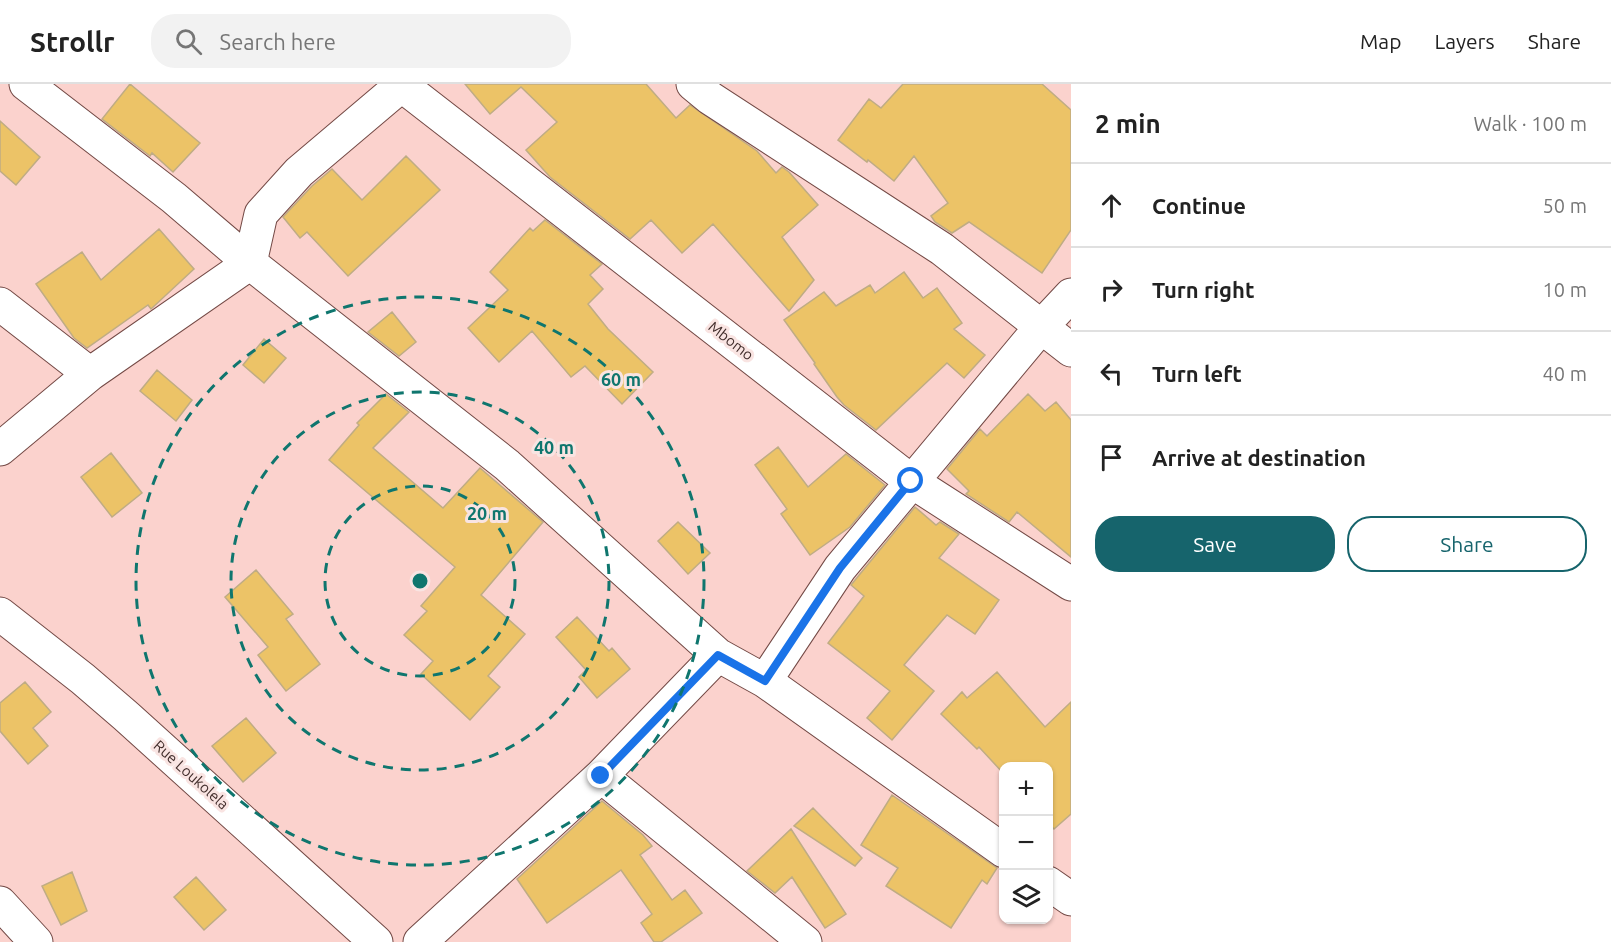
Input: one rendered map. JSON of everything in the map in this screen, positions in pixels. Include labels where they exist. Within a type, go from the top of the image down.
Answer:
[{"type":"street","points":[[26,84],[174,198],[250,263],[507,465],[718,655],[765,681],[999,847]]},
{"type":"street","points":[[0,449],[90,374],[250,263],[261,214],[299,172],[401,84]]},
{"type":"street","name":"Mbomo","points":[[401,84],[911,481],[1071,584]]},
{"type":"street","points":[[693,84],[710,98],[942,249],[1071,350]]},
{"type":"street","points":[[765,681],[840,568],[1041,327],[1071,295]]},
{"type":"street","points":[[0,304],[90,374]]},
{"type":"street","name":"Rue Loukolela","points":[[0,614],[126,716],[376,942]]},
{"type":"street","points":[[420,942],[601,776],[718,655]]},
{"type":"street","points":[[601,776],[805,942]]},
{"type":"street","points":[[1053,886],[1071,899]]},
{"type":"street","points":[[0,903],[36,942]]},
{"type":"building","points":[[130,84],[200,143],[173,172],[152,153],[150,156],[102,119]]},
{"type":"building","points":[[465,84],[646,84],[676,118],[690,105],[757,151],[776,173],[782,167],[789,172],[818,205],[782,237],[814,280],[789,311],[713,224],[682,253],[651,220],[630,239],[550,177],[526,150],[557,122],[521,87],[490,114]]},
{"type":"building","points":[[903,84],[1042,84],[1071,110],[1071,230],[1042,273],[969,222],[952,233],[935,222],[931,216],[948,203],[914,156],[894,181],[838,140],[869,99],[881,108]]},
{"type":"building","points":[[0,121],[40,157],[16,185],[0,171]]},
{"type":"building","points":[[406,156],[440,190],[348,276],[307,232],[300,238],[283,217],[312,186],[332,169],[362,200]]},
{"type":"building","points":[[545,220],[602,264],[590,275],[603,289],[588,304],[608,329],[653,372],[622,404],[585,366],[571,377],[532,331],[499,362],[468,328],[508,290],[490,272],[530,228],[533,231]]},
{"type":"building","points":[[159,229],[194,269],[151,309],[148,305],[87,348],[74,338],[36,284],[82,252],[101,280]]},
{"type":"building","points":[[904,272],[923,298],[937,288],[962,323],[954,329],[985,355],[964,378],[947,363],[876,430],[837,397],[784,320],[824,292],[836,306],[870,285],[875,293]]},
{"type":"building","points":[[392,312],[416,342],[399,356],[368,332]]},
{"type":"building","points":[[264,339],[286,358],[264,383],[243,365]]},
{"type":"building","points":[[157,370],[192,400],[176,421],[140,391]]},
{"type":"building","points":[[386,394],[409,412],[373,448],[443,508],[480,468],[543,522],[481,595],[525,634],[488,676],[500,687],[470,720],[421,674],[433,661],[404,635],[427,611],[421,606],[455,567],[329,460],[359,425],[357,423]]},
{"type":"building","points":[[1028,394],[1045,411],[1056,402],[1071,420],[1071,557],[1017,512],[1009,522],[966,494],[969,491],[947,469],[980,429],[987,436]]},
{"type":"building","points":[[778,447],[808,487],[846,454],[885,485],[850,527],[810,555],[781,514],[787,509],[755,465]]},
{"type":"building","points":[[111,453],[142,493],[112,517],[81,477]]},
{"type":"building","points":[[915,507],[936,525],[940,522],[959,534],[939,558],[999,600],[975,634],[947,615],[904,665],[934,691],[892,740],[867,718],[890,691],[828,643],[864,596],[851,585]]},
{"type":"building","points":[[678,522],[710,553],[688,574],[658,541]]},
{"type":"building","points":[[256,570],[293,614],[286,619],[320,664],[286,691],[258,655],[268,647],[225,597]]},
{"type":"building","points":[[577,617],[609,651],[612,648],[630,669],[597,698],[579,677],[586,670],[556,637]]},
{"type":"building","points":[[997,672],[1045,727],[1071,702],[1071,814],[1054,829],[1053,762],[999,762],[999,769],[979,747],[977,749],[941,714],[962,692],[967,698]]},
{"type":"building","points":[[25,682],[51,712],[33,728],[48,746],[28,764],[0,731],[0,703]]},
{"type":"building","points":[[246,718],[276,753],[243,782],[212,746]]},
{"type":"building","points":[[892,795],[997,868],[987,884],[982,880],[951,928],[886,886],[898,868],[861,845]]},
{"type":"building","points":[[602,801],[643,835],[652,846],[640,855],[672,900],[685,890],[702,913],[661,942],[654,942],[641,923],[652,914],[621,870],[547,923],[517,879]]},
{"type":"building","points":[[813,808],[862,858],[855,866],[794,826]]},
{"type":"building","points":[[791,829],[846,914],[825,928],[792,877],[775,893],[747,871]]},
{"type":"building","points":[[72,872],[87,911],[61,925],[42,886]]},
{"type":"building","points":[[196,877],[226,910],[204,930],[174,897]]},
{"type":"route","points":[[601,776],[718,655],[765,681],[840,568],[911,481]]}]
